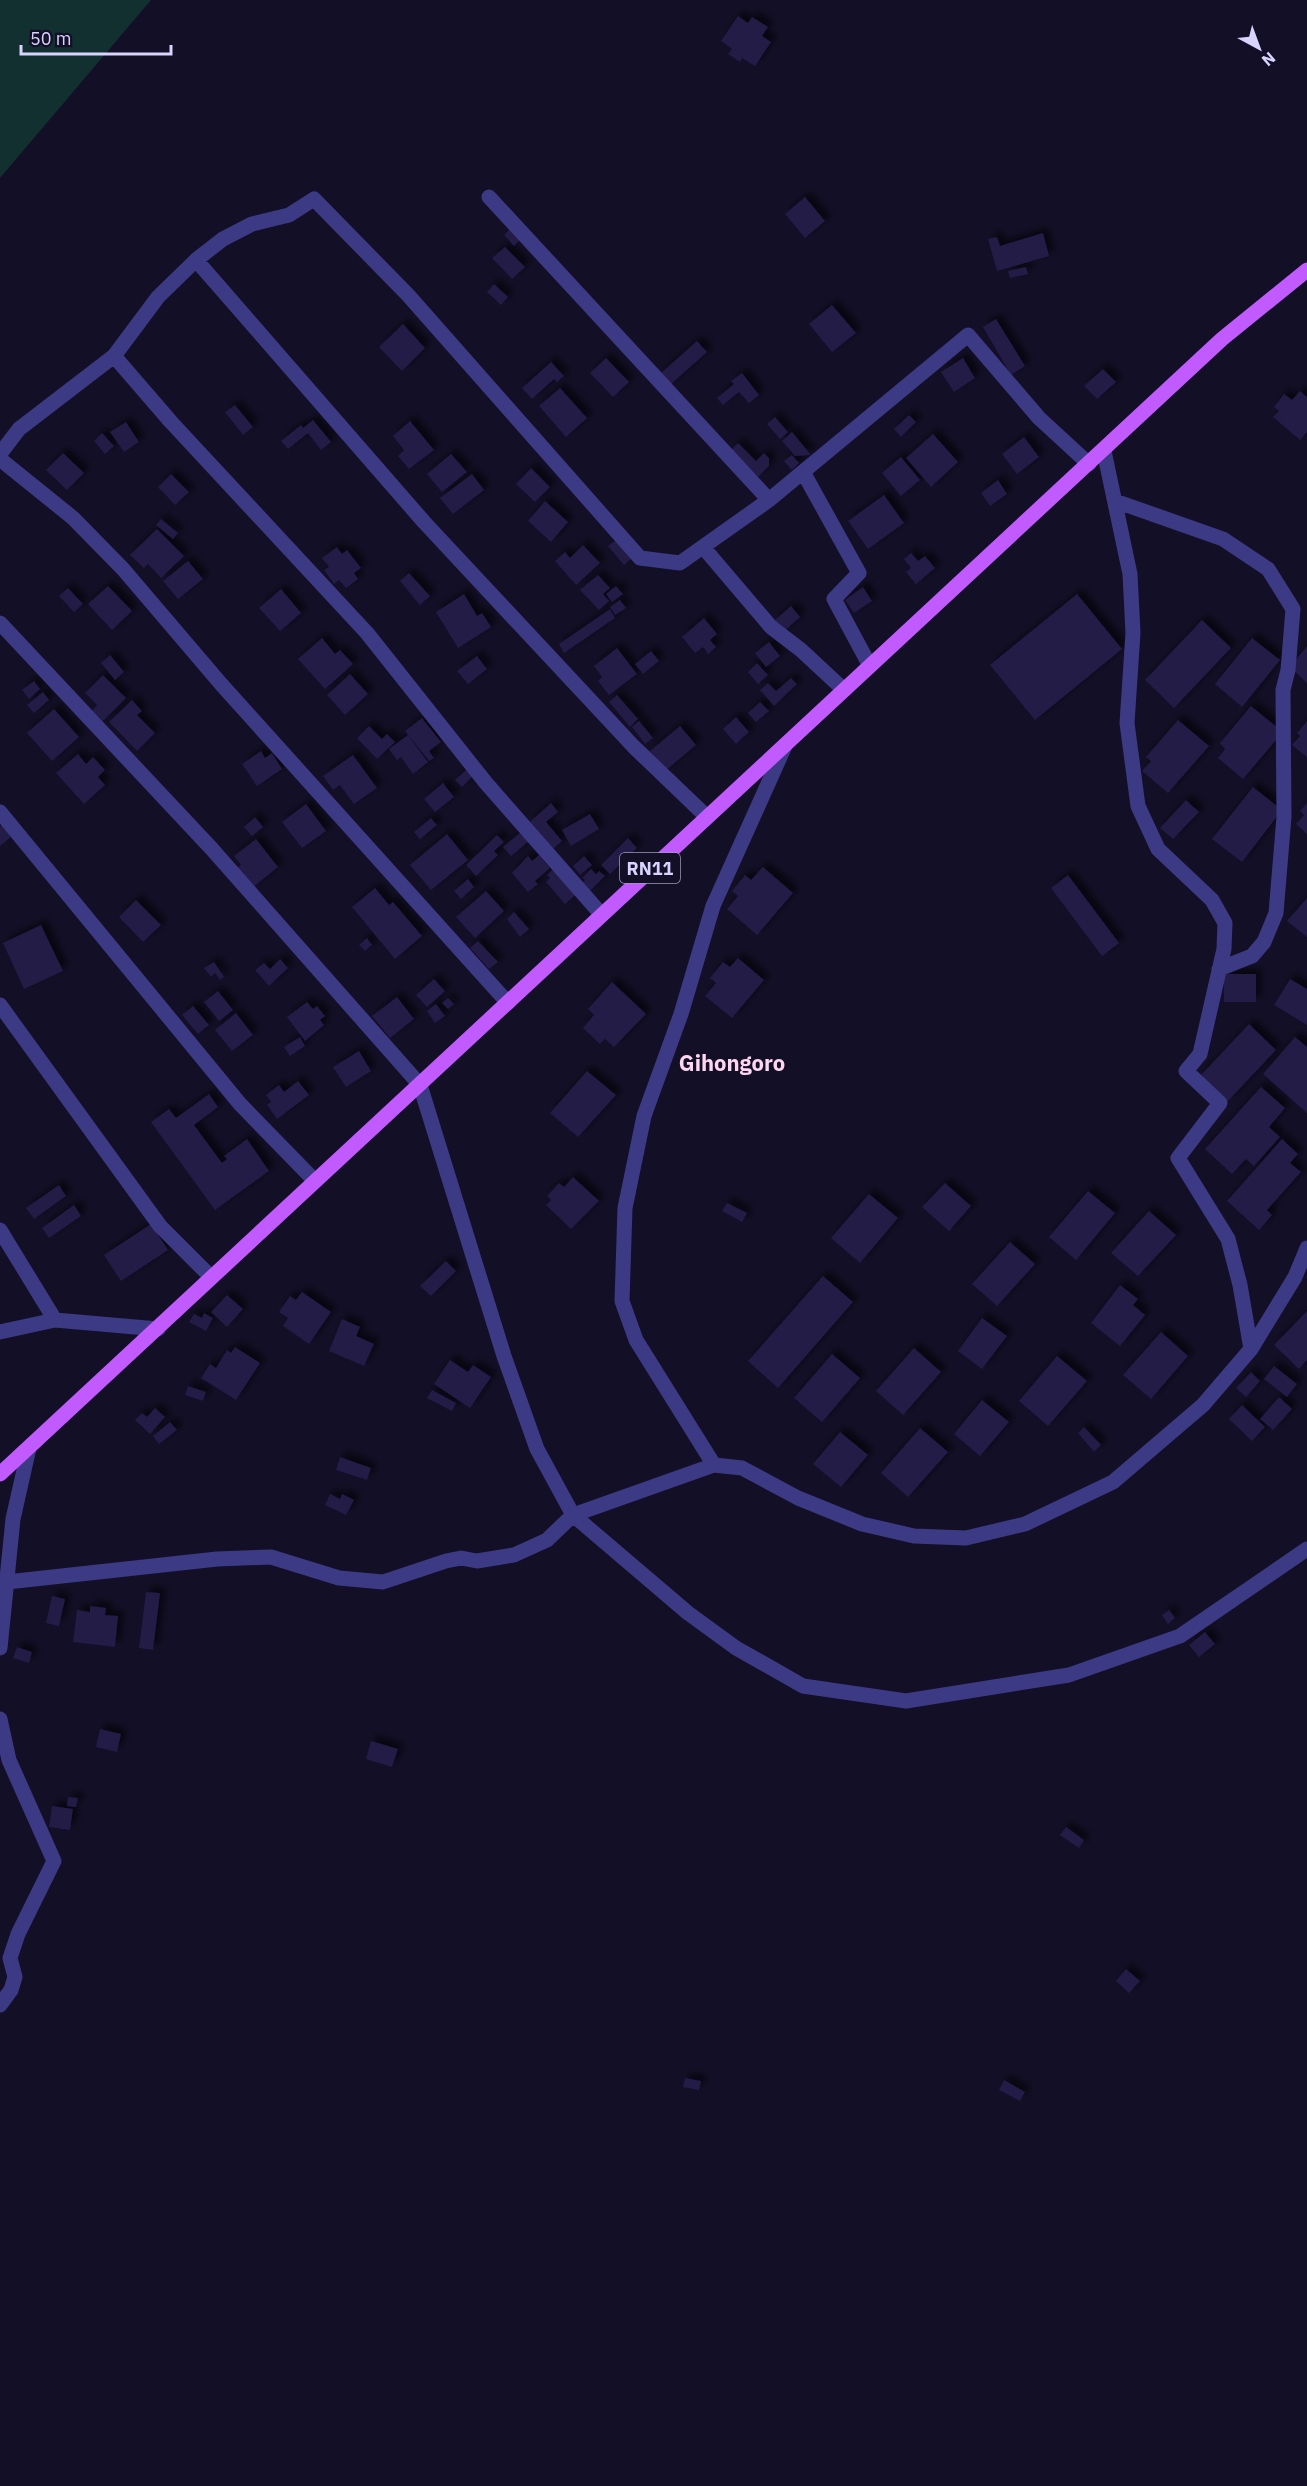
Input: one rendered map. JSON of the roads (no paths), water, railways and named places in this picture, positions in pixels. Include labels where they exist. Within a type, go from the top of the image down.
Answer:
[{"type":"main road","name":"RN11","points":[[0,1474],[1222,339],[1307,270]]},
{"type":"street","points":[[489,197],[769,500]]},
{"type":"street","points":[[0,454],[19,429],[114,356],[158,297],[196,260],[224,239],[252,224],[289,215],[314,199],[408,295],[640,558],[680,563],[769,500],[968,335],[1039,418],[1089,464]]},
{"type":"street","points":[[196,260],[424,522],[634,747],[706,816]]},
{"type":"street","points":[[114,356],[171,422],[367,633],[486,783],[602,914]]},
{"type":"street","points":[[1104,451],[1130,573],[1133,633],[1127,723],[1138,806],[1158,849],[1212,900],[1225,923],[1224,949],[1200,1054],[1186,1071],[1220,1103],[1178,1158],[1228,1239],[1240,1285],[1251,1348]]},
{"type":"street","points":[[0,459],[73,518],[123,570],[221,684],[508,1003]]},
{"type":"street","points":[[803,472],[859,573],[834,599],[870,666]]},
{"type":"street","points":[[1115,501],[1223,539],[1268,569],[1293,609],[1288,670],[1283,690],[1284,817],[1276,913],[1264,942],[1252,956],[1219,969]]},
{"type":"street","points":[[703,547],[771,627],[801,650],[844,690]]},
{"type":"street","points":[[0,623],[212,848],[420,1085],[495,1327],[537,1449],[573,1515],[688,1613],[736,1648],[803,1686],[906,1701],[1068,1675],[1180,1636],[1307,1549]]},
{"type":"street","points":[[714,1465],[636,1340],[622,1301],[625,1208],[644,1116],[681,1014],[713,906],[785,746]]},
{"type":"street","points":[[0,812],[240,1104],[314,1180]]},
{"type":"street","points":[[0,1005],[160,1226],[211,1277]]},
{"type":"street","points":[[0,1230],[55,1320]]},
{"type":"street","points":[[7,1582],[217,1559],[271,1557],[339,1578],[383,1582],[446,1561],[461,1558],[477,1561],[514,1554],[547,1540],[573,1515],[714,1465],[742,1468],[798,1498],[862,1524],[914,1536],[966,1538],[1025,1524],[1113,1482],[1203,1405],[1251,1348],[1295,1277],[1307,1248]]},
{"type":"street","points":[[0,1332],[55,1320],[158,1329]]},
{"type":"street","points":[[0,1648],[13,1519],[29,1448]]},
{"type":"street","points":[[0,1719],[9,1760],[54,1861],[18,1934],[10,1958],[15,1977],[11,1990],[0,2005]]},
{"type":"district","name":"Gihongoro","points":[[732,1062]]}]
